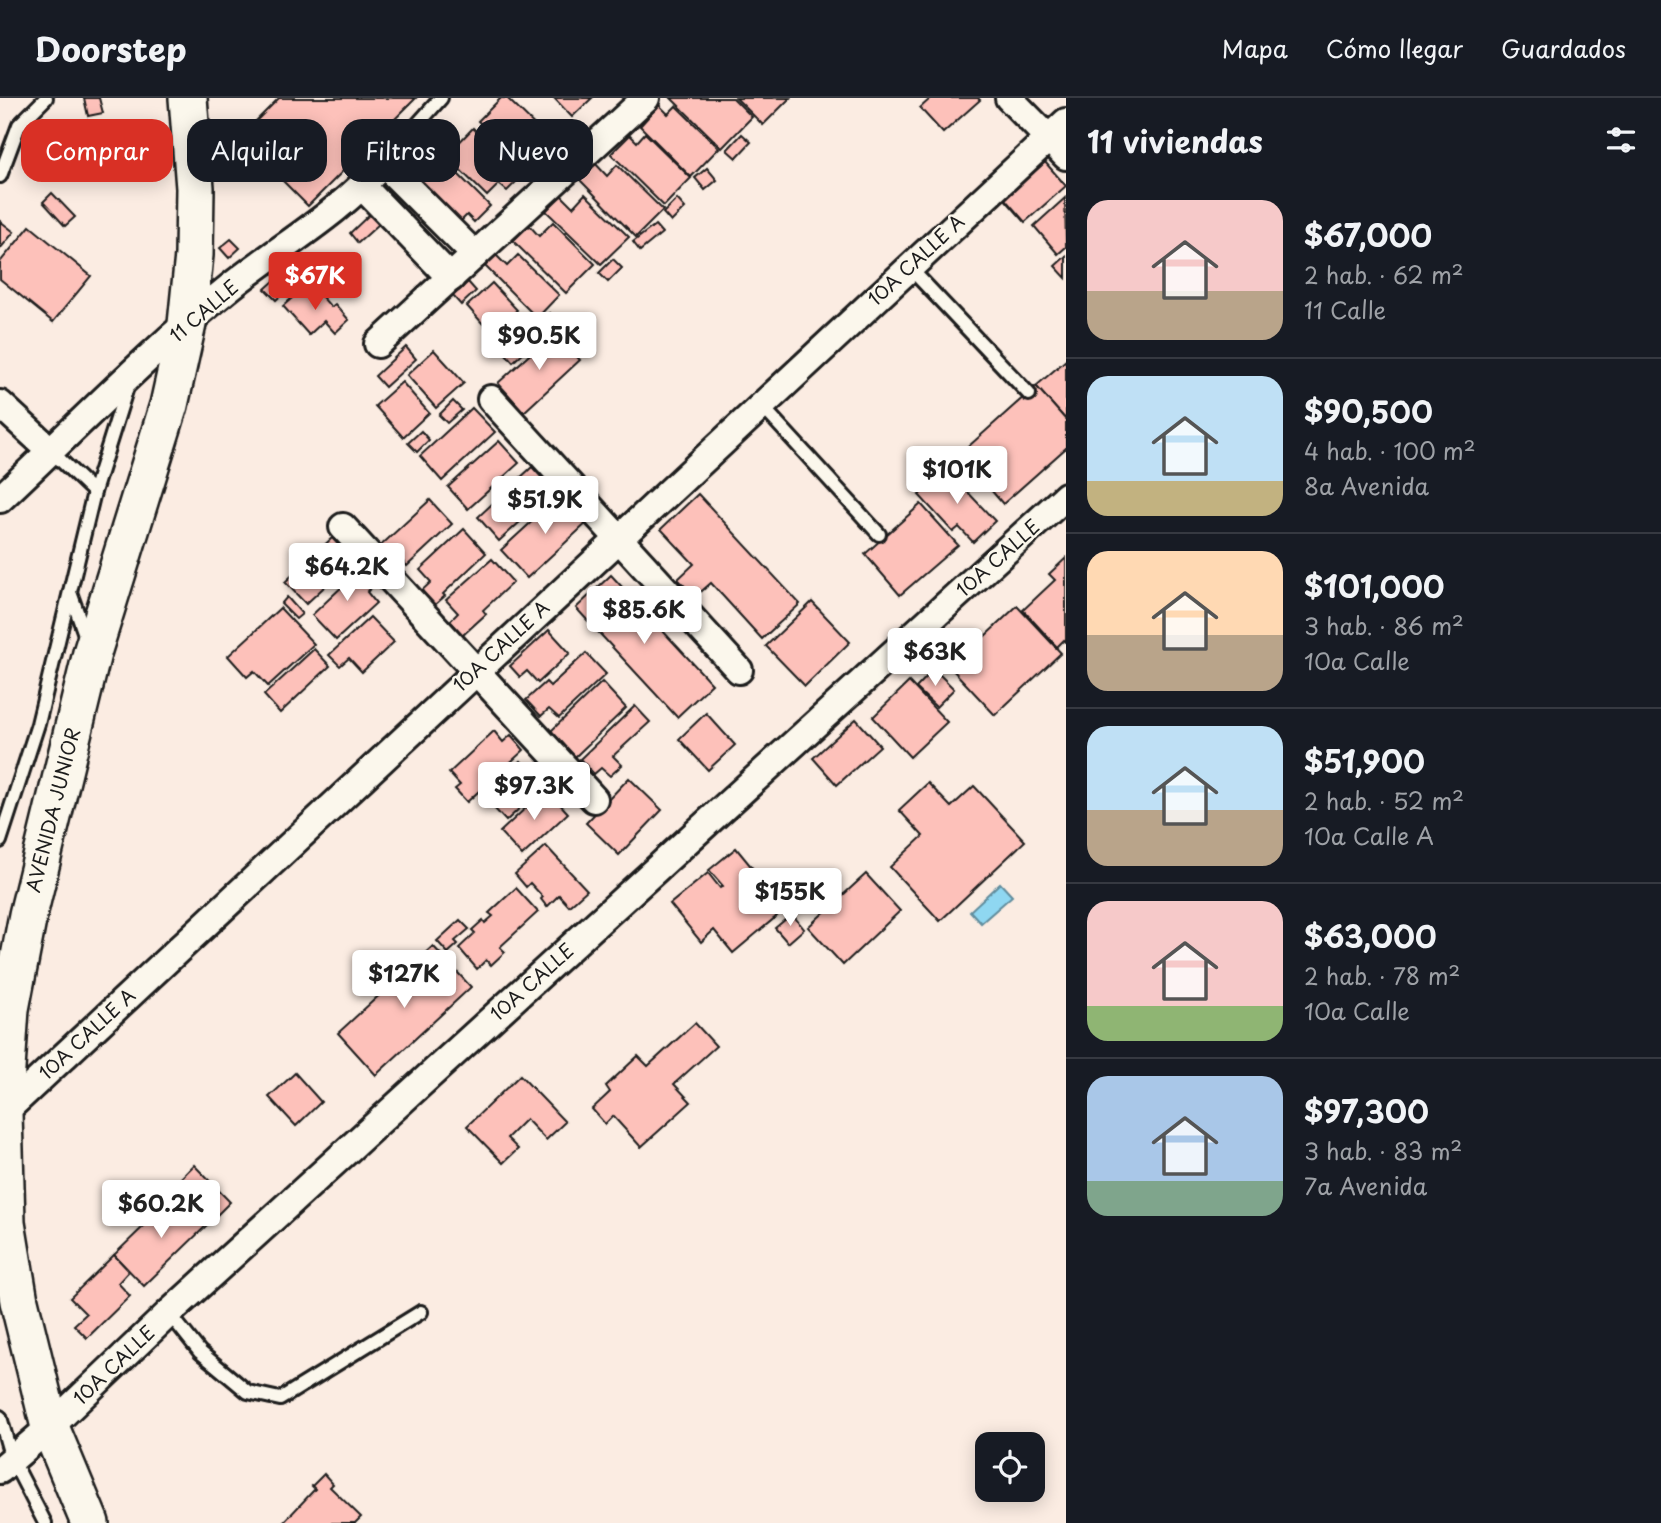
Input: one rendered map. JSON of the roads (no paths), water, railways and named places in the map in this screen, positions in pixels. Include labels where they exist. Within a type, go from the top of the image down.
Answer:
[{"type":"main road","name":"AVENIDA JUNIOR","points":[[90,1523],[50,1427],[19,1301],[6,1223],[2,1114],[10,1009],[28,915],[92,653],[169,405],[187,324],[194,255],[195,188],[188,98]]},
{"type":"street","points":[[378,344],[646,98]]},
{"type":"street","points":[[1009,98],[1060,138]]},
{"type":"street","name":"10A CALLE A","points":[[2,1114],[909,267],[1060,138]]},
{"type":"street","name":"11 CALLE","points":[[0,499],[187,324],[230,287],[367,182]]},
{"type":"street","points":[[402,182],[475,255]]},
{"type":"street","points":[[363,187],[450,278]]},
{"type":"street","points":[[491,399],[738,670]]},
{"type":"street","points":[[0,404],[51,451]]},
{"type":"street","name":"10A CALLE","points":[[6,1465],[50,1427],[169,1313],[1066,496]]},
{"type":"street","points":[[344,527],[594,799]]},
{"type":"lane","points":[[0,176],[19,125],[46,98]]},
{"type":"lane","name":"11 CALLE","points":[[422,119],[441,98]]},
{"type":"lane","points":[[909,267],[1029,394]]},
{"type":"lane","points":[[0,841],[38,724],[94,492],[130,377]]},
{"type":"lane","points":[[760,405],[879,534]]},
{"type":"lane","points":[[51,451],[94,492]]},
{"type":"lane","points":[[70,594],[92,653]]},
{"type":"lane","points":[[169,1313],[200,1352],[247,1392],[279,1399],[421,1312]]},
{"type":"lane","points":[[0,1417],[6,1465],[45,1523]]},
{"type":"water","points":[[1000,883],[1012,896],[981,923],[970,911]]}]
